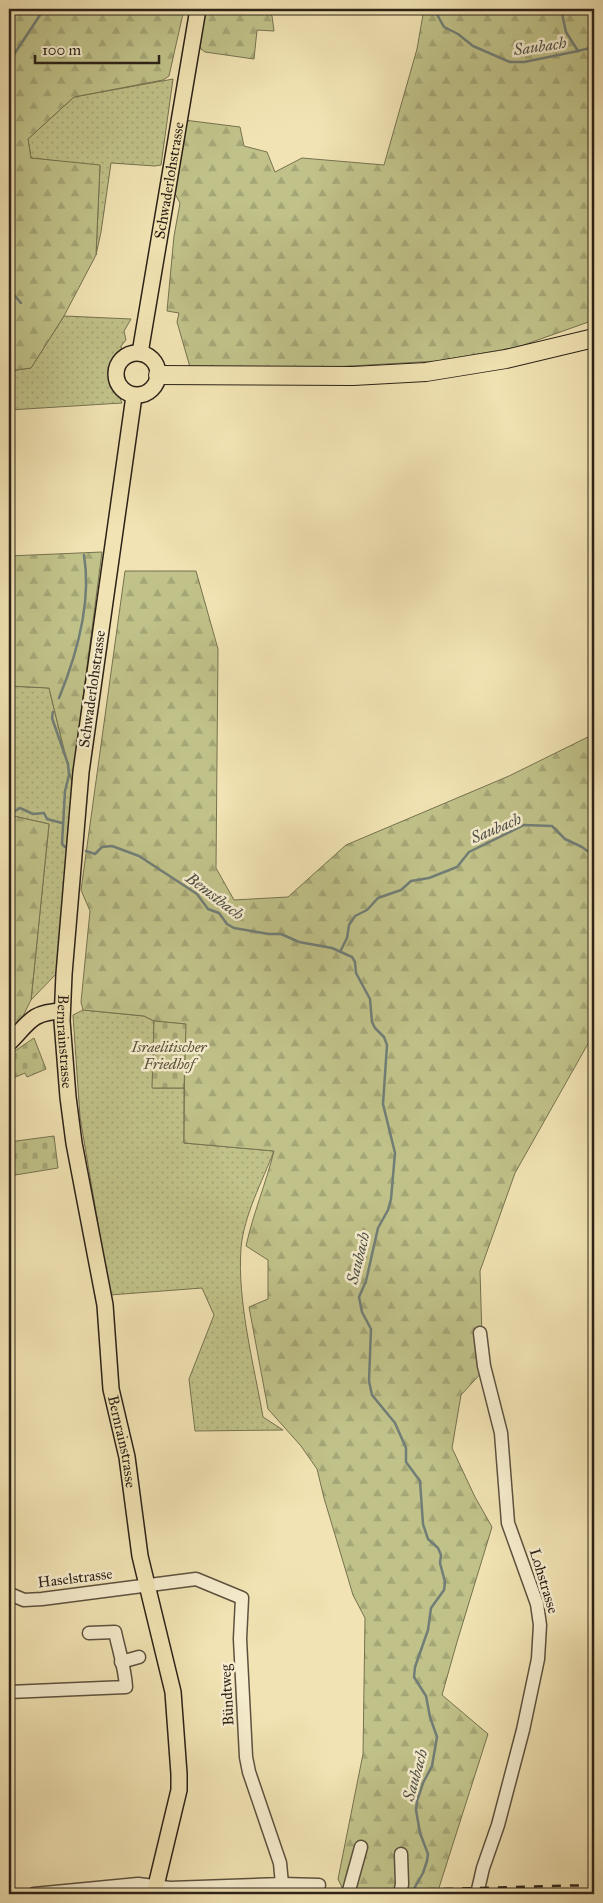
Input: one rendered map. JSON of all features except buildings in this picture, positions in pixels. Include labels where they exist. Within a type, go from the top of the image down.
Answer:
[{"type":"highway","points":[[539,351],[594,330]]},
{"type":"highway","points":[[158,375],[353,376],[401,374],[456,368],[594,338]]},
{"type":"main road","name":"Schwaderlohstrasse","points":[[140,353],[198,9]]},
{"type":"main road","points":[[140,353],[151,358],[158,368],[158,375],[154,388],[148,393],[134,396],[123,391],[119,386],[116,375],[117,368],[126,356],[140,353]]},
{"type":"main road","name":"Schwaderlohstrasse","points":[[63,984],[81,772],[134,396]]},
{"type":"main road","name":"Bernrainstrasse","points":[[63,984],[62,1016],[67,1087],[74,1143],[105,1305],[111,1389],[127,1457],[140,1556],[173,1692],[179,1774],[176,1805],[154,1890]]},
{"type":"main road","points":[[9,1043],[38,1014],[48,1011],[62,1016]]},
{"type":"street","name":"Lohstrasse","points":[[477,1894],[481,1875],[498,1825],[522,1730],[538,1659],[540,1625],[537,1604],[508,1523],[501,1433],[484,1366],[480,1333]]},
{"type":"street","name":"Bündtweg","points":[[146,1585],[196,1579],[242,1598],[240,1638],[246,1757],[249,1772],[280,1863],[282,1884]]},
{"type":"street","name":"Haselstrasse","points":[[9,1596],[10,1594],[24,1600],[42,1599],[146,1585]]},
{"type":"street","points":[[9,1692],[126,1687],[125,1669],[121,1662],[115,1632],[89,1633]]},
{"type":"street","points":[[121,1662],[139,1657]]},
{"type":"street","points":[[348,1894],[361,1847]]},
{"type":"street","points":[[400,1894],[402,1854]]},
{"type":"street","points":[[34,1894],[138,1884],[154,1890],[282,1884],[319,1885]]},
{"type":"green space","points":[[9,9],[184,9],[169,76],[163,80],[74,97],[28,139],[31,158],[100,165],[96,255],[64,316],[31,368],[9,371]]},
{"type":"green space","points":[[203,9],[266,9],[272,16],[274,31],[257,30],[254,59],[205,52],[201,49],[198,42]]},
{"type":"green space","points":[[424,9],[594,9],[594,320],[518,347],[437,361],[333,367],[190,367],[177,322],[179,313],[167,311],[174,236],[180,203],[173,190],[184,120],[240,127],[244,146],[267,152],[275,172],[302,158],[384,165],[417,49]]},
{"type":"green space","points":[[173,79],[161,165],[111,163],[96,255],[100,166],[31,158],[28,139],[74,97]]},
{"type":"green space","points":[[64,316],[131,319],[124,331],[126,340],[121,346],[122,351],[113,371],[114,383],[122,403],[9,410],[9,371],[31,368]]},
{"type":"green space","points":[[102,552],[72,782],[49,688],[9,686],[9,556]]},
{"type":"green space","points":[[125,571],[196,571],[218,649],[216,868],[234,900],[288,897],[346,845],[509,776],[594,734],[594,1033],[515,1173],[480,1271],[483,1371],[461,1395],[452,1448],[475,1497],[492,1527],[442,1695],[488,1734],[437,1894],[345,1894],[338,1879],[363,1754],[365,1618],[353,1595],[317,1469],[301,1446],[268,1409],[249,1307],[268,1299],[268,1260],[246,1246],[274,1151],[184,1143],[185,1024],[154,1021],[144,1016],[83,1010],[81,1002],[90,911],[81,890]]},
{"type":"green space","points":[[9,686],[49,688],[72,782],[57,973],[31,1000],[49,824],[9,815]]},
{"type":"green space","points":[[9,815],[49,824],[31,1000],[16,1030],[9,1035]]},
{"type":"green space","points":[[83,1010],[144,1016],[154,1021],[153,1088],[184,1088],[184,1143],[274,1151],[246,1223],[241,1248],[240,1268],[247,1333],[263,1417],[283,1430],[195,1431],[189,1379],[214,1315],[202,1288],[110,1295],[80,1117],[73,1015]]},
{"type":"green space","name":"Israelitischer Friedhof","points":[[154,1021],[186,1024],[184,1088],[152,1088]]},
{"type":"green space","points":[[34,1038],[46,1069],[27,1077],[25,1073],[11,1079],[9,1074],[9,1055]]},
{"type":"green space","points":[[54,1136],[58,1168],[9,1176],[9,1142]]},
{"type":"waterway","points":[[9,62],[44,9]]},
{"type":"waterway","name":"Saubach","points":[[434,9],[444,27],[458,34],[473,46],[510,62],[524,62],[578,51]]},
{"type":"waterway","name":"Saubach","points":[[561,9],[566,32],[578,51],[594,47]]},
{"type":"waterway","points":[[9,289],[21,303]]},
{"type":"waterway","name":"Bemstbach","points":[[59,698],[72,664],[81,628],[86,591],[84,555]]},
{"type":"waterway","name":"Bemstbach","points":[[53,712],[52,718],[68,764],[69,775],[65,791],[62,844],[65,847]]},
{"type":"waterway","points":[[9,805],[11,810],[15,811],[20,808],[33,814],[44,813],[47,819],[62,823]]},
{"type":"waterway","name":"Saubach","points":[[340,952],[347,938],[349,925],[355,916],[367,910],[378,898],[401,890],[411,881],[429,878],[457,867],[469,852],[524,825],[552,826],[565,839],[582,847],[594,856]]},
{"type":"waterway","name":"Saubach","points":[[86,851],[95,854],[102,847],[112,846],[139,856],[197,894],[208,909],[219,913],[227,924],[234,928],[269,934],[281,934],[299,942],[332,948],[352,957],[355,962],[356,973],[370,999],[372,1022],[384,1037],[387,1045],[383,1104],[395,1153],[391,1199],[388,1210],[378,1228],[366,1281],[359,1297],[362,1312],[371,1329],[369,1381],[372,1395],[395,1423],[406,1448],[406,1462],[420,1481],[423,1524],[428,1539],[438,1548],[441,1555],[440,1563],[445,1582],[444,1590],[431,1608],[428,1630],[415,1667],[414,1677],[426,1696],[430,1717],[437,1737],[432,1766],[423,1783],[416,1810],[420,1833],[428,1854],[427,1861],[423,1873],[411,1894]]},
{"type":"railway","points":[[246,1894],[594,1885]]}]
